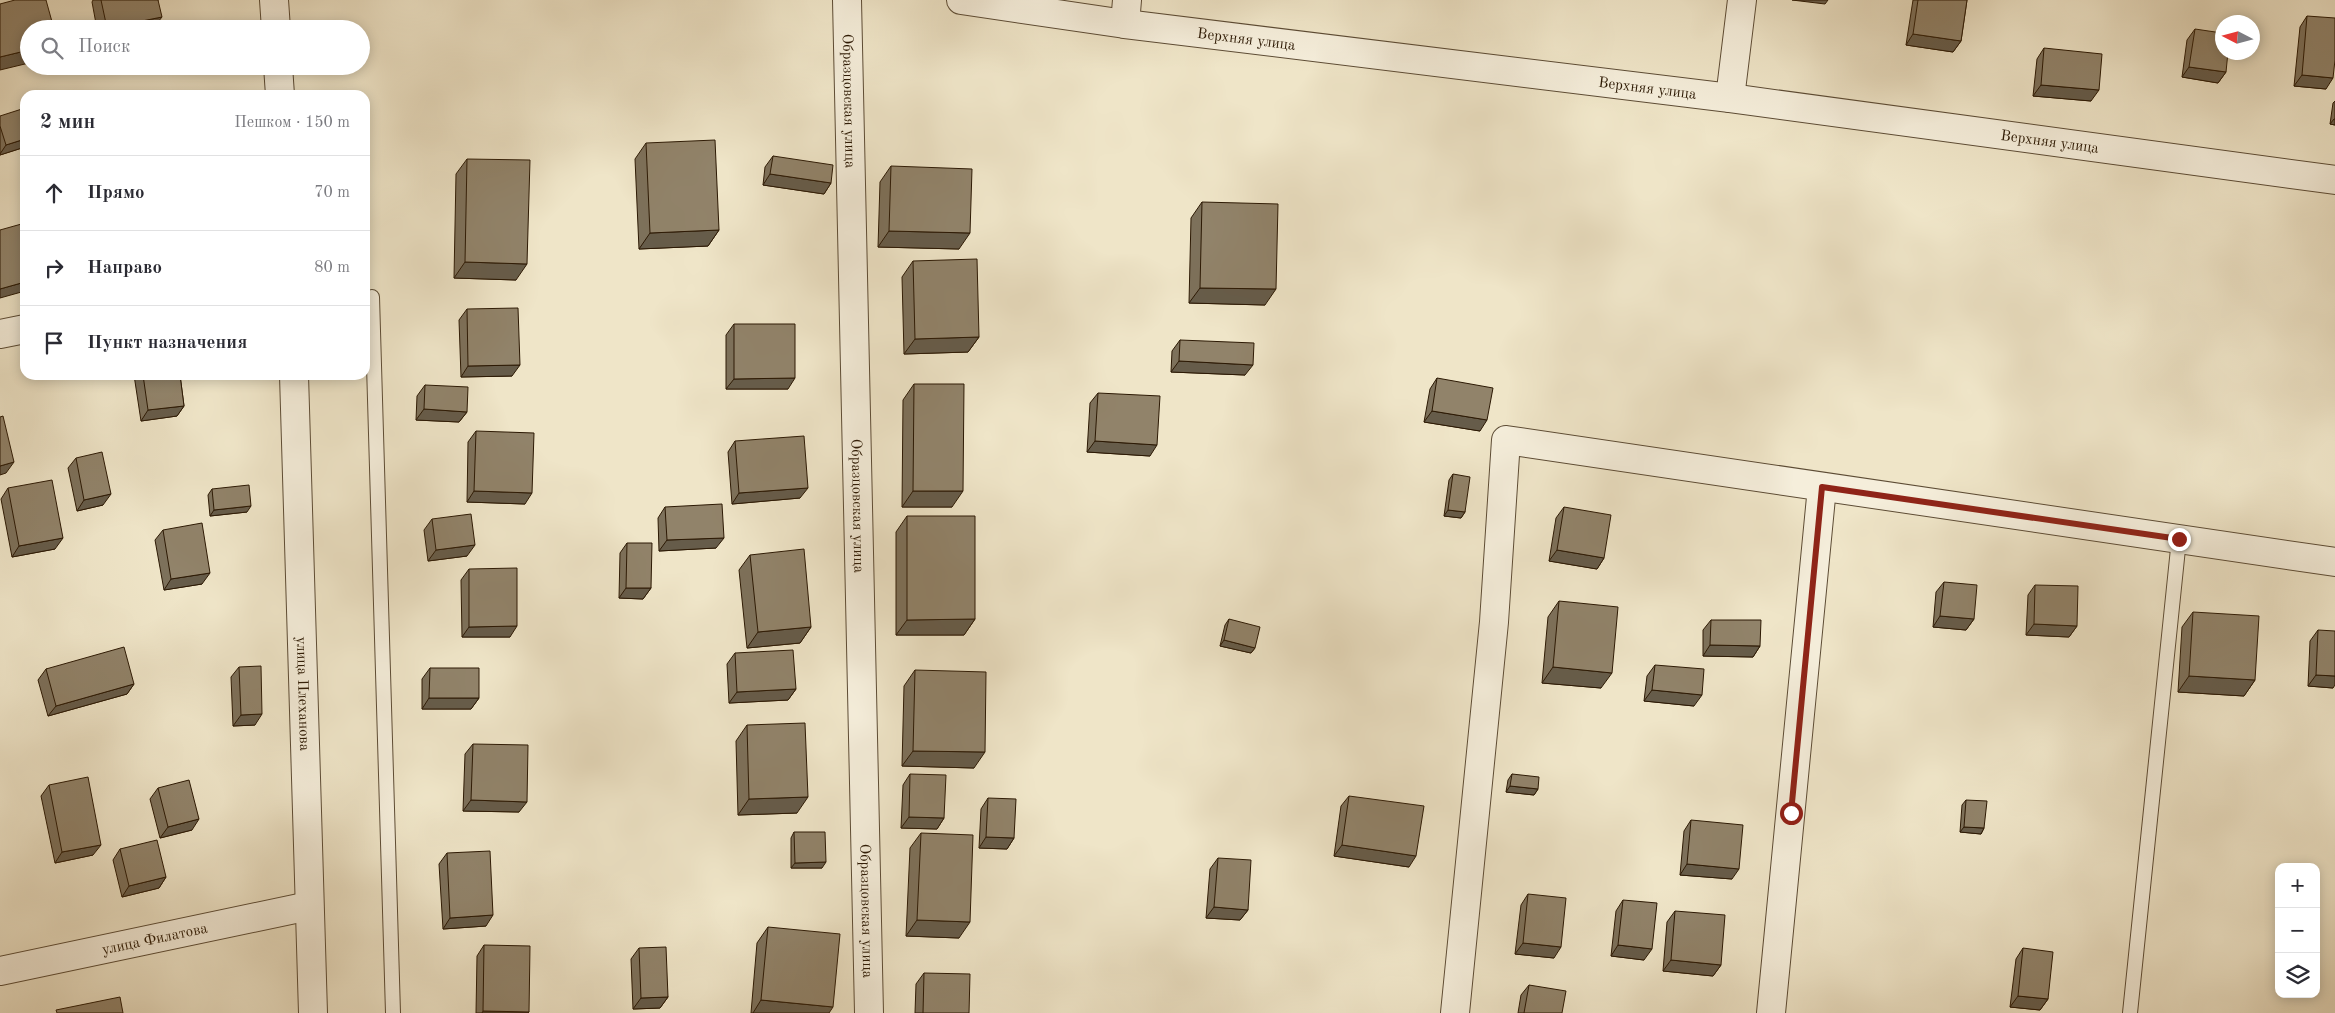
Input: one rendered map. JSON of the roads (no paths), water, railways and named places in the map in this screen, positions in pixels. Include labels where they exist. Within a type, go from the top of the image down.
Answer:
[{"type":"street","points":[[274,0],[275,20]]},
{"type":"street","name":"Образцовская улица","points":[[847,0],[869,1013]]},
{"type":"street","name":"Верхняя улица","points":[[961,0],[1126,12],[1730,98],[2335,180]]},
{"type":"street","points":[[1730,98],[1742,0]]},
{"type":"street","points":[[279,75],[280,90]]},
{"type":"street","points":[[0,334],[20,330]]},
{"type":"street","name":"улица Плеханова","points":[[294,380],[313,1013]]},
{"type":"street","points":[[1455,1013],[1494,622],[1506,440],[2335,562]]},
{"type":"street","points":[[1771,1013],[1822,487]]},
{"type":"street","name":"улица Филатова","points":[[0,971],[309,906]]},
{"type":"lane","points":[[372,297],[392,1013]]},
{"type":"lane","points":[[2130,1013],[2179,539]]}]
